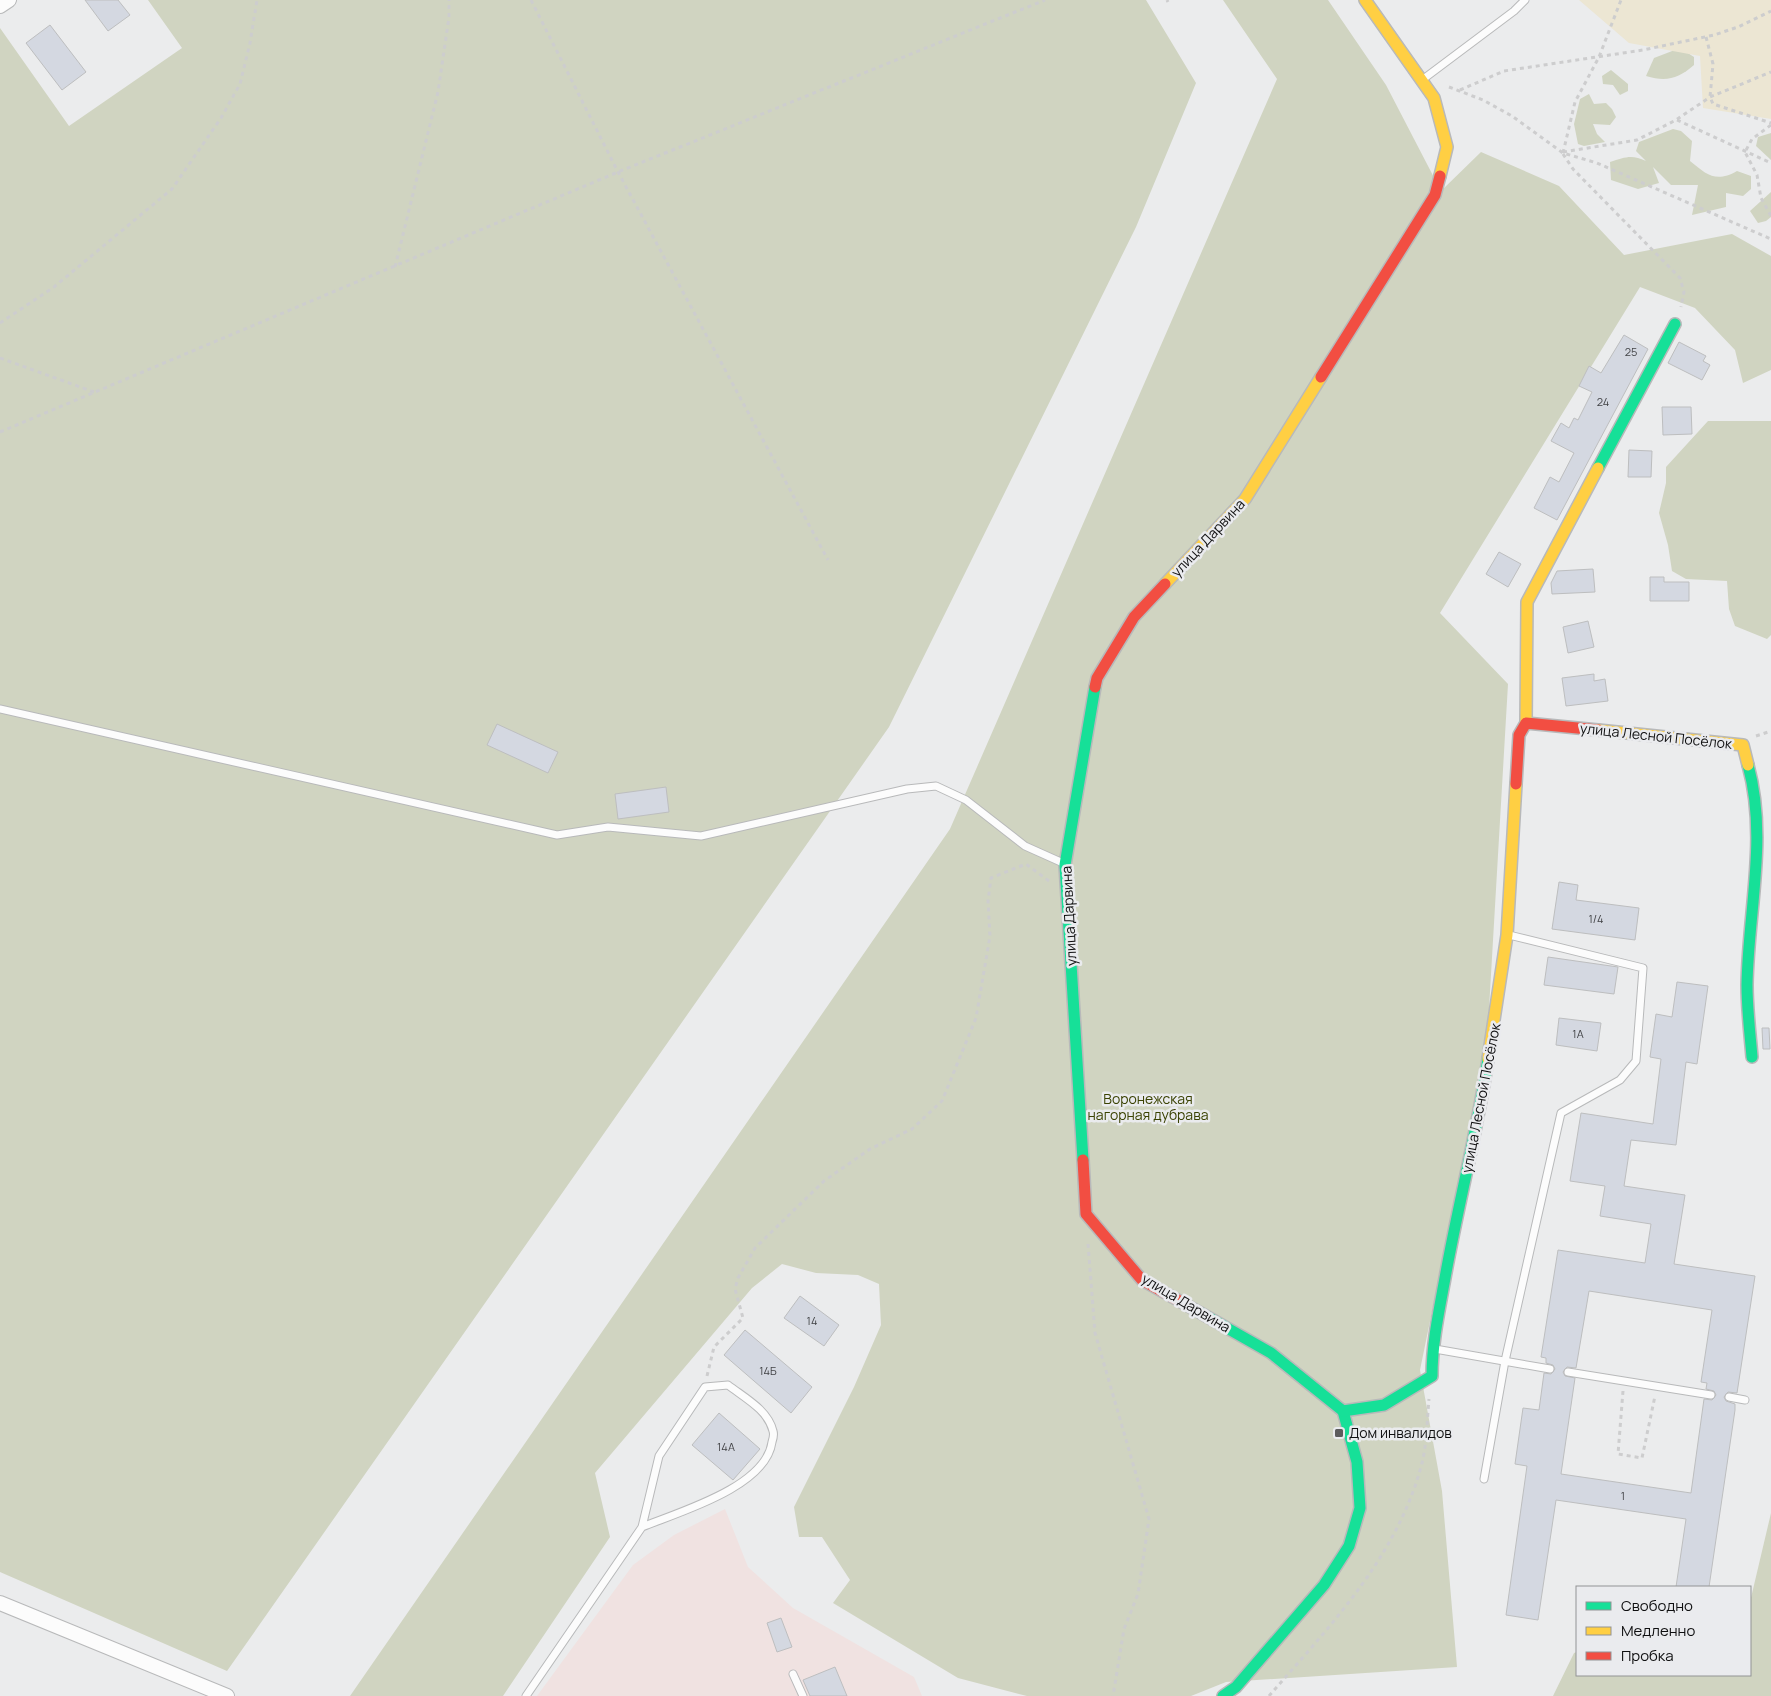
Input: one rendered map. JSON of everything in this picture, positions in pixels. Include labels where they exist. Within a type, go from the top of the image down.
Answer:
[{"type":"street","points":[[0,6],[9,0]]},
{"type":"street","name":"улица Дарвина","points":[[1343,1411],[1271,1353],[1142,1280],[1086,1214],[1066,865],[1097,678],[1134,617],[1245,499],[1435,195],[1447,147],[1434,98],[1365,0]]},
{"type":"street","name":"улица Лесной Посёлок","points":[[1432,1376],[1432,1348],[1450,1248],[1482,1102],[1507,935],[1520,735],[1526,723],[1526,602],[1675,324]]},
{"type":"street","name":"улица Лесной Посёлок","points":[[1526,723],[1743,745],[1754,786],[1757,840],[1747,986],[1752,1056]]},
{"type":"street","points":[[1222,1696],[1236,1687],[1324,1585],[1349,1546],[1360,1508],[1357,1462],[1343,1411],[1384,1405],[1432,1376]]},
{"type":"street","points":[[0,1603],[227,1696]]},
{"type":"lane","points":[[1422,80],[1514,11],[1525,0]]},
{"type":"lane","points":[[0,709],[557,835],[608,828],[701,836],[907,789],[936,786],[966,800],[1025,846],[1066,865]]},
{"type":"lane","points":[[1484,1479],[1505,1361],[1561,1113],[1620,1080],[1636,1060],[1644,968],[1507,935]]},
{"type":"lane","points":[[1432,1348],[1550,1369]]},
{"type":"lane","points":[[1568,1372],[1711,1395]]},
{"type":"lane","points":[[526,1696],[642,1527],[659,1456],[705,1387],[728,1385],[763,1412],[774,1432],[771,1451],[750,1478],[718,1497],[642,1527]]},
{"type":"lane","points":[[1729,1397],[1745,1400]]},
{"type":"lane","points":[[794,1674],[803,1696]]},
{"type":"path","points":[[0,323],[54,287],[172,189],[221,118],[240,84],[250,43],[257,0]]},
{"type":"path","points":[[394,267],[438,92],[449,17],[449,0]]},
{"type":"path","points":[[531,0],[618,172],[828,560]]},
{"type":"path","points":[[0,432],[618,172],[1046,0]]},
{"type":"path","points":[[1621,0],[1599,57],[1575,102],[1563,152],[1573,169],[1680,278],[1684,292],[1675,324]]},
{"type":"path","points":[[1459,90],[1504,71],[1599,57],[1706,37],[1738,27],[1771,10]]},
{"type":"path","points":[[1706,37],[1713,64],[1710,97],[1713,104],[1771,124]]},
{"type":"path","points":[[1563,152],[1637,140],[1676,120],[1710,97],[1771,72]]},
{"type":"path","points":[[1422,80],[1459,90],[1512,116],[1563,152],[1597,163],[1771,239]]},
{"type":"path","points":[[1676,120],[1771,163]]},
{"type":"path","points":[[1745,152],[1752,139],[1771,124]]},
{"type":"path","points":[[1745,152],[1757,175],[1761,198],[1771,216]]},
{"type":"path","points":[[0,358],[95,392]]},
{"type":"path","points":[[705,1387],[714,1347],[743,1318],[735,1289],[738,1278],[755,1248],[824,1181],[870,1149],[912,1129],[942,1101],[976,1018],[990,936],[988,901],[991,878],[1026,864],[1067,895]]},
{"type":"path","points":[[1086,1214],[1095,1333],[1149,1519],[1138,1594],[1124,1629],[1113,1696]]},
{"type":"path","points":[[1269,1696],[1351,1602],[1402,1521],[1422,1462],[1432,1376]]},
{"type":"path","points":[[1624,1381],[1618,1454],[1642,1458],[1657,1386]]},
{"type":"shaded area","points":[[725,1509],[748,1567],[793,1608],[914,1677],[922,1696],[537,1696],[633,1565],[674,1535]]},
{"type":"green space","points":[[148,0],[1146,0],[1196,83],[1136,227],[889,727],[227,1671],[0,1572],[0,28],[69,126],[182,48]]},
{"type":"green space","name":"Воронежская нагорная дубрава","points":[[1223,0],[1328,0],[1386,85],[1441,191],[1481,152],[1559,186],[1624,255],[1732,234],[1771,256],[1771,370],[1743,383],[1735,350],[1695,308],[1640,287],[1440,613],[1508,684],[1488,1026],[1473,1112],[1420,1370],[1442,1491],[1457,1667],[1226,1682],[1191,1696],[1027,1696],[958,1678],[833,1603],[850,1580],[822,1537],[799,1537],[794,1507],[854,1387],[881,1325],[879,1284],[858,1275],[816,1273],[782,1264],[752,1288],[595,1473],[610,1537],[503,1696],[350,1696],[950,829],[1277,79]]},
{"type":"green space","points":[[1680,48],[1694,57],[1694,65],[1683,73],[1671,78],[1660,79],[1646,76],[1654,58]]},
{"type":"green space","points":[[1611,70],[1628,84],[1628,91],[1620,95],[1613,85],[1603,84],[1602,76]]},
{"type":"green space","points":[[1589,94],[1594,104],[1606,103],[1616,117],[1610,125],[1593,124],[1597,134],[1605,142],[1584,146],[1578,144],[1574,124],[1580,99]]},
{"type":"green space","points":[[1673,129],[1681,131],[1692,141],[1690,161],[1696,166],[1717,177],[1730,175],[1737,171],[1751,176],[1751,189],[1743,196],[1726,193],[1726,207],[1692,215],[1698,185],[1671,185],[1653,167],[1659,183],[1638,189],[1611,180],[1610,162],[1628,157],[1646,161],[1636,151],[1639,142]]},
{"type":"green space","points":[[1771,133],[1771,160],[1756,146],[1758,137]]},
{"type":"green space","points":[[1771,192],[1771,217],[1766,221],[1758,223],[1750,211]]},
{"type":"green space","points":[[1708,421],[1771,421],[1771,635],[1767,639],[1735,626],[1729,609],[1727,581],[1686,579],[1672,571],[1668,545],[1659,513],[1666,483],[1666,467]]},
{"type":"green space","points":[[1771,1513],[1771,1696],[1553,1696],[1576,1652],[1576,1676],[1751,1676],[1751,1598]]},
{"type":"sand","points":[[1579,0],[1771,0],[1771,119],[1703,108],[1700,56],[1629,43]]},
{"type":"building","points":[[85,0],[118,0],[130,15],[108,31]]},
{"type":"building","points":[[50,25],[86,72],[62,90],[26,43]]},
{"type":"building","points":[[1624,335],[1648,349],[1557,520],[1534,508],[1550,477],[1559,482],[1574,453],[1551,441],[1561,423],[1569,428],[1574,418],[1578,420],[1592,392],[1579,386],[1589,366],[1601,373]]},
{"type":"building","points":[[1679,342],[1706,356],[1703,361],[1710,365],[1702,380],[1668,363]]},
{"type":"building","points":[[1662,407],[1691,407],[1692,434],[1663,435]]},
{"type":"building","points":[[1629,450],[1652,451],[1651,477],[1628,477]]},
{"type":"building","points":[[1499,552],[1521,564],[1508,587],[1486,574]]},
{"type":"building","points":[[1593,569],[1595,592],[1552,594],[1551,583],[1557,571]]},
{"type":"building","points":[[1650,577],[1664,577],[1664,582],[1689,582],[1689,601],[1650,601]]},
{"type":"building","points":[[1588,621],[1594,647],[1568,653],[1563,627]]},
{"type":"building","points":[[1594,674],[1594,681],[1605,679],[1608,701],[1566,706],[1562,678]]},
{"type":"building","points":[[497,724],[558,752],[548,773],[487,745]]},
{"type":"building","points":[[666,787],[669,812],[618,819],[615,794]]},
{"type":"building","points":[[1559,882],[1578,885],[1576,900],[1639,908],[1635,940],[1552,929]]},
{"type":"building","points":[[1548,957],[1618,967],[1614,994],[1544,985]]},
{"type":"building","points":[[1677,982],[1708,986],[1697,1064],[1686,1062],[1676,1145],[1631,1140],[1624,1186],[1685,1195],[1674,1264],[1755,1276],[1737,1393],[1728,1392],[1724,1397],[1726,1401],[1735,1404],[1735,1410],[1709,1586],[1676,1586],[1686,1519],[1556,1500],[1538,1620],[1506,1615],[1527,1466],[1515,1464],[1523,1408],[1539,1410],[1544,1373],[1551,1374],[1555,1369],[1553,1365],[1546,1363],[1546,1358],[1541,1357],[1558,1250],[1645,1263],[1651,1224],[1600,1216],[1605,1186],[1570,1181],[1581,1113],[1653,1124],[1661,1059],[1650,1057],[1656,1014],[1672,1017]],"holes":[[[1589,1291],[1712,1310],[1701,1382],[1707,1383],[1706,1389],[1714,1391],[1716,1395],[1712,1400],[1704,1399],[1691,1493],[1561,1474],[1575,1378],[1565,1376],[1563,1372],[1567,1367],[1576,1368]]]},
{"type":"building","points":[[1559,1018],[1601,1023],[1597,1051],[1556,1045]]},
{"type":"building","points":[[1762,1028],[1769,1028],[1770,1049],[1763,1049]]},
{"type":"building","points":[[800,1296],[839,1325],[824,1346],[784,1318]]},
{"type":"building","points":[[745,1330],[812,1387],[791,1413],[724,1355]]},
{"type":"building","points":[[719,1413],[760,1449],[733,1480],[692,1445]]},
{"type":"building","points":[[781,1618],[792,1647],[777,1652],[767,1623]]},
{"type":"building","points":[[835,1667],[847,1696],[810,1696],[803,1680]]},
{"type":"traffic: fast","points":[[1598,468],[1675,324]]},
{"type":"traffic: fast","points":[[1083,1160],[1065,865],[1095,687]]},
{"type":"traffic: fast","points":[[1748,765],[1754,792],[1757,847],[1747,985],[1752,1057]]},
{"type":"traffic: fast","points":[[1343,1411],[1384,1405],[1432,1376],[1438,1315],[1488,1059]]},
{"type":"traffic: fast","points":[[1183,1303],[1271,1353],[1343,1411],[1357,1462],[1360,1508],[1349,1546],[1324,1585],[1236,1687],[1223,1696]]},
{"type":"traffic: slow","points":[[1365,0],[1434,98],[1447,147],[1440,176]]},
{"type":"traffic: slow","points":[[1165,584],[1245,499],[1321,377]]},
{"type":"traffic: slow","points":[[1526,723],[1527,602],[1598,468]]},
{"type":"traffic: slow","points":[[1598,730],[1743,745],[1748,765]]},
{"type":"traffic: slow","points":[[1488,1059],[1507,935],[1516,784]]},
{"type":"traffic: jam","points":[[1321,377],[1435,195],[1440,176]]},
{"type":"traffic: jam","points":[[1095,687],[1097,678],[1134,617],[1165,584]]},
{"type":"traffic: jam","points":[[1516,784],[1519,735],[1526,723],[1598,730]]},
{"type":"traffic: jam","points":[[1083,1160],[1086,1214],[1142,1280],[1183,1303]]},
{"type":"place","name":"Дом инвалидов","points":[[1339,1433]]}]
